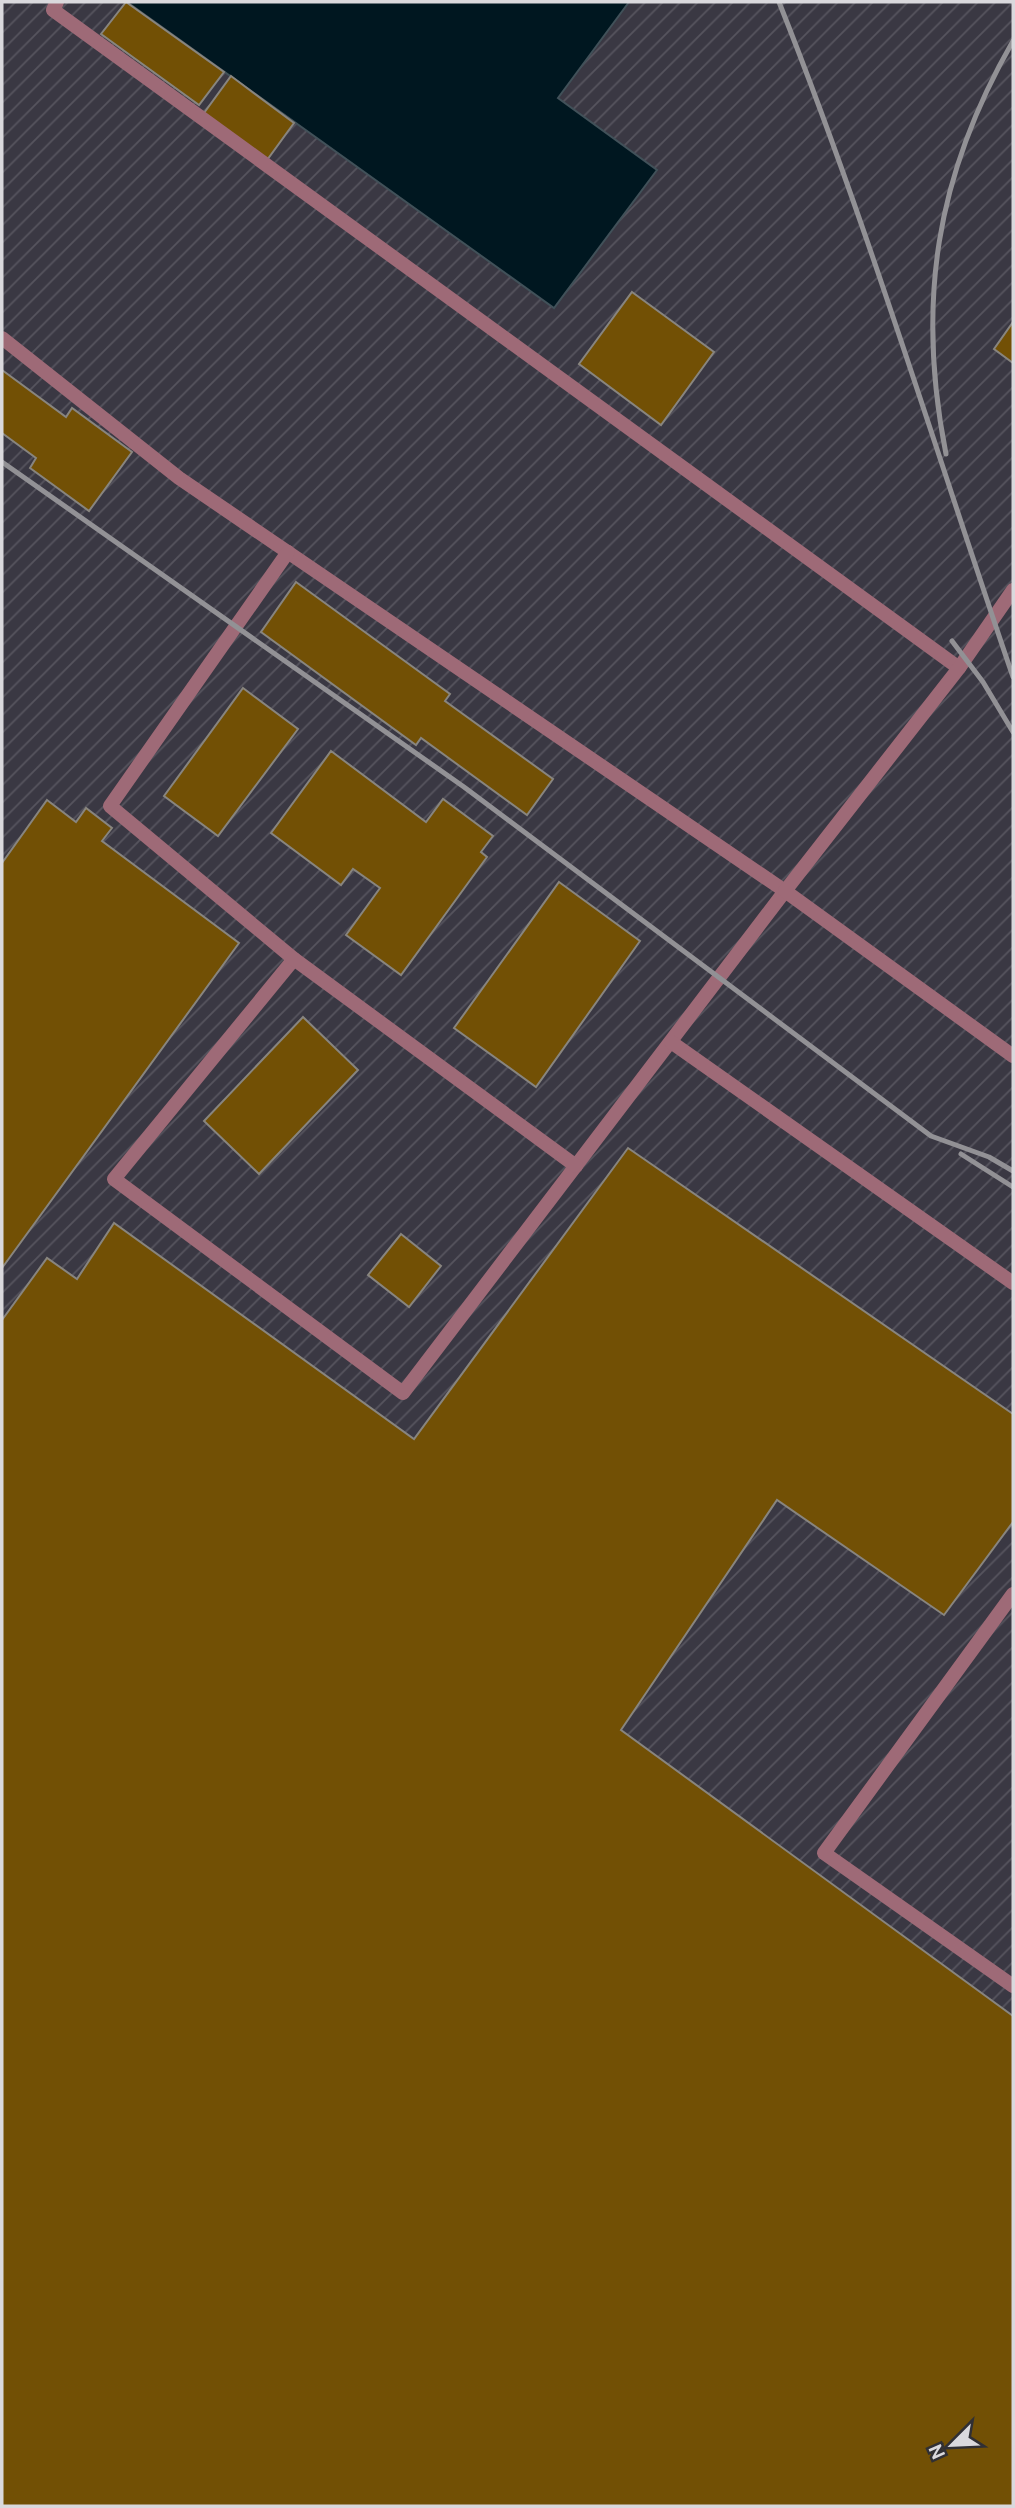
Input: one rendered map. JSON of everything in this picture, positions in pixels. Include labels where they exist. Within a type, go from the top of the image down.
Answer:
[{"type":"lane","points":[[57,2],[53,10],[959,668]]},
{"type":"lane","points":[[2,338],[179,478],[785,891],[1013,1056]]},
{"type":"lane","points":[[288,552],[110,806],[294,959],[576,1166]]},
{"type":"lane","points":[[294,959],[114,1179],[403,1392],[785,891],[959,668],[1013,590]]},
{"type":"lane","points":[[671,1042],[1013,1283]]},
{"type":"lane","points":[[1013,1594],[824,1853],[1013,1986]]},
{"type":"shaded area","points":[[2,2],[1013,2],[1013,2506],[2,2506]]},
{"type":"water","points":[[127,2],[629,2],[558,98],[657,170],[554,308]]},
{"type":"building","points":[[126,2],[224,72],[199,105],[101,34]]},
{"type":"building","points":[[231,76],[294,123],[267,160],[204,113]]},
{"type":"building","points":[[632,292],[714,352],[661,425],[579,364]]},
{"type":"building","points":[[1013,322],[1013,363],[994,349]]},
{"type":"building","points":[[2,370],[66,417],[72,408],[132,452],[89,511],[30,468],[36,458],[2,433]]},
{"type":"building","points":[[296,582],[450,694],[445,701],[553,779],[527,815],[421,738],[416,745],[261,632]]},
{"type":"building","points":[[243,688],[298,729],[218,836],[164,796]]},
{"type":"building","points":[[331,751],[426,822],[443,799],[493,836],[481,852],[487,857],[401,975],[346,935],[380,888],[353,869],[341,885],[271,833]]},
{"type":"building","points":[[47,800],[76,822],[86,808],[112,828],[102,841],[239,943],[2,1268],[2,863]]},
{"type":"building","points":[[559,882],[640,941],[536,1087],[454,1028]]},
{"type":"building","points":[[303,1017],[358,1070],[259,1174],[204,1121]]},
{"type":"building","points":[[628,1148],[1013,1414],[1013,1522],[944,1615],[777,1500],[621,1730],[1013,2016],[1013,2506],[2,2506],[2,1320],[47,1258],[77,1279],[114,1223],[414,1439]]},
{"type":"building","points":[[401,1234],[441,1266],[409,1307],[368,1275]]},
{"type":"railway","points":[[779,2],[842,169],[1013,677]]},
{"type":"railway","points":[[946,454],[937,398],[933,345],[939,241],[950,191],[966,141],[987,91],[1013,41]]},
{"type":"railway","points":[[2,462],[464,787],[931,1136],[989,1157],[1013,1171]]},
{"type":"railway","points":[[952,641],[983,682],[1013,732]]},
{"type":"railway","points":[[961,1154],[1013,1187]]}]
